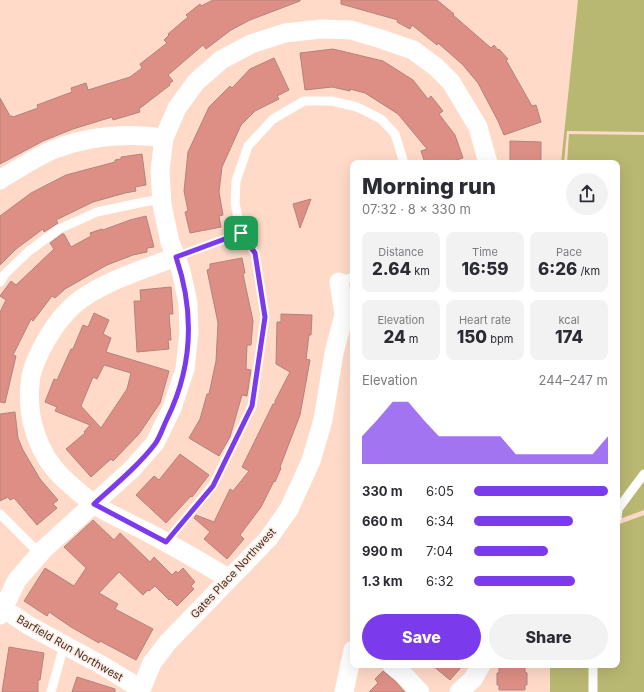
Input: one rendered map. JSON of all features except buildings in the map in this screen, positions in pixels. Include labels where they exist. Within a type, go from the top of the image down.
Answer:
[{"type":"street","points":[[1,610],[17,580],[40,554],[132,469],[155,443],[172,408],[185,369],[189,333],[188,303],[181,272],[170,242],[162,199],[160,170],[164,138],[177,108],[196,82],[221,60],[251,44],[285,32],[321,29],[351,30],[413,50],[436,67],[451,82],[478,127],[487,160]]},
{"type":"street","points":[[0,180],[55,149],[83,141],[117,136],[149,136],[164,138]]},
{"type":"street","points":[[176,257],[109,284],[84,297],[65,313],[53,329],[39,353],[31,375],[30,400],[32,424],[40,447],[51,464],[64,479],[94,504],[199,560],[229,579]]},
{"type":"street","name":"Gates Place Northwest","points":[[141,691],[152,663],[168,642],[268,539],[290,509],[311,460],[324,420],[334,353],[344,315],[346,279]]},
{"type":"street","points":[[344,315],[350,326]]},
{"type":"street","name":"Barfield Run Northwest","points":[[1,610],[105,667],[141,691]]},
{"type":"street","points":[[344,692],[350,664]]},
{"type":"street","points":[[396,668],[420,692]]},
{"type":"street","points":[[459,692],[473,679],[479,668]]},
{"type":"lane","points":[[166,542],[213,486],[252,406],[265,317],[255,253],[241,233],[235,203],[236,181],[248,146],[273,119],[304,101],[332,101],[357,107],[381,119],[395,134],[403,160]]},
{"type":"lane","points":[[0,282],[5,274],[29,251],[59,230],[98,212],[162,199]]},
{"type":"lane","points":[[176,257],[241,233]]},
{"type":"lane","points":[[620,506],[644,474]]},
{"type":"lane","points":[[0,514],[40,554]]},
{"type":"lane","points":[[51,692],[64,645]]},
{"type":"lane","points":[[593,668],[593,692]]},
{"type":"shaded area","points":[[578,0],[644,0],[644,132],[567,131],[564,160],[561,160]]},
{"type":"shaded area","points":[[569,134],[644,135],[644,510],[620,519],[620,160],[567,160]]},
{"type":"shaded area","points":[[644,515],[644,692],[550,692],[550,668],[620,668],[620,524]]},
{"type":"route","points":[[241,233],[255,253],[265,317],[252,406],[213,486],[166,542],[94,504],[132,469],[155,443],[172,408],[185,369],[189,333],[188,303],[176,257],[241,233]]}]
